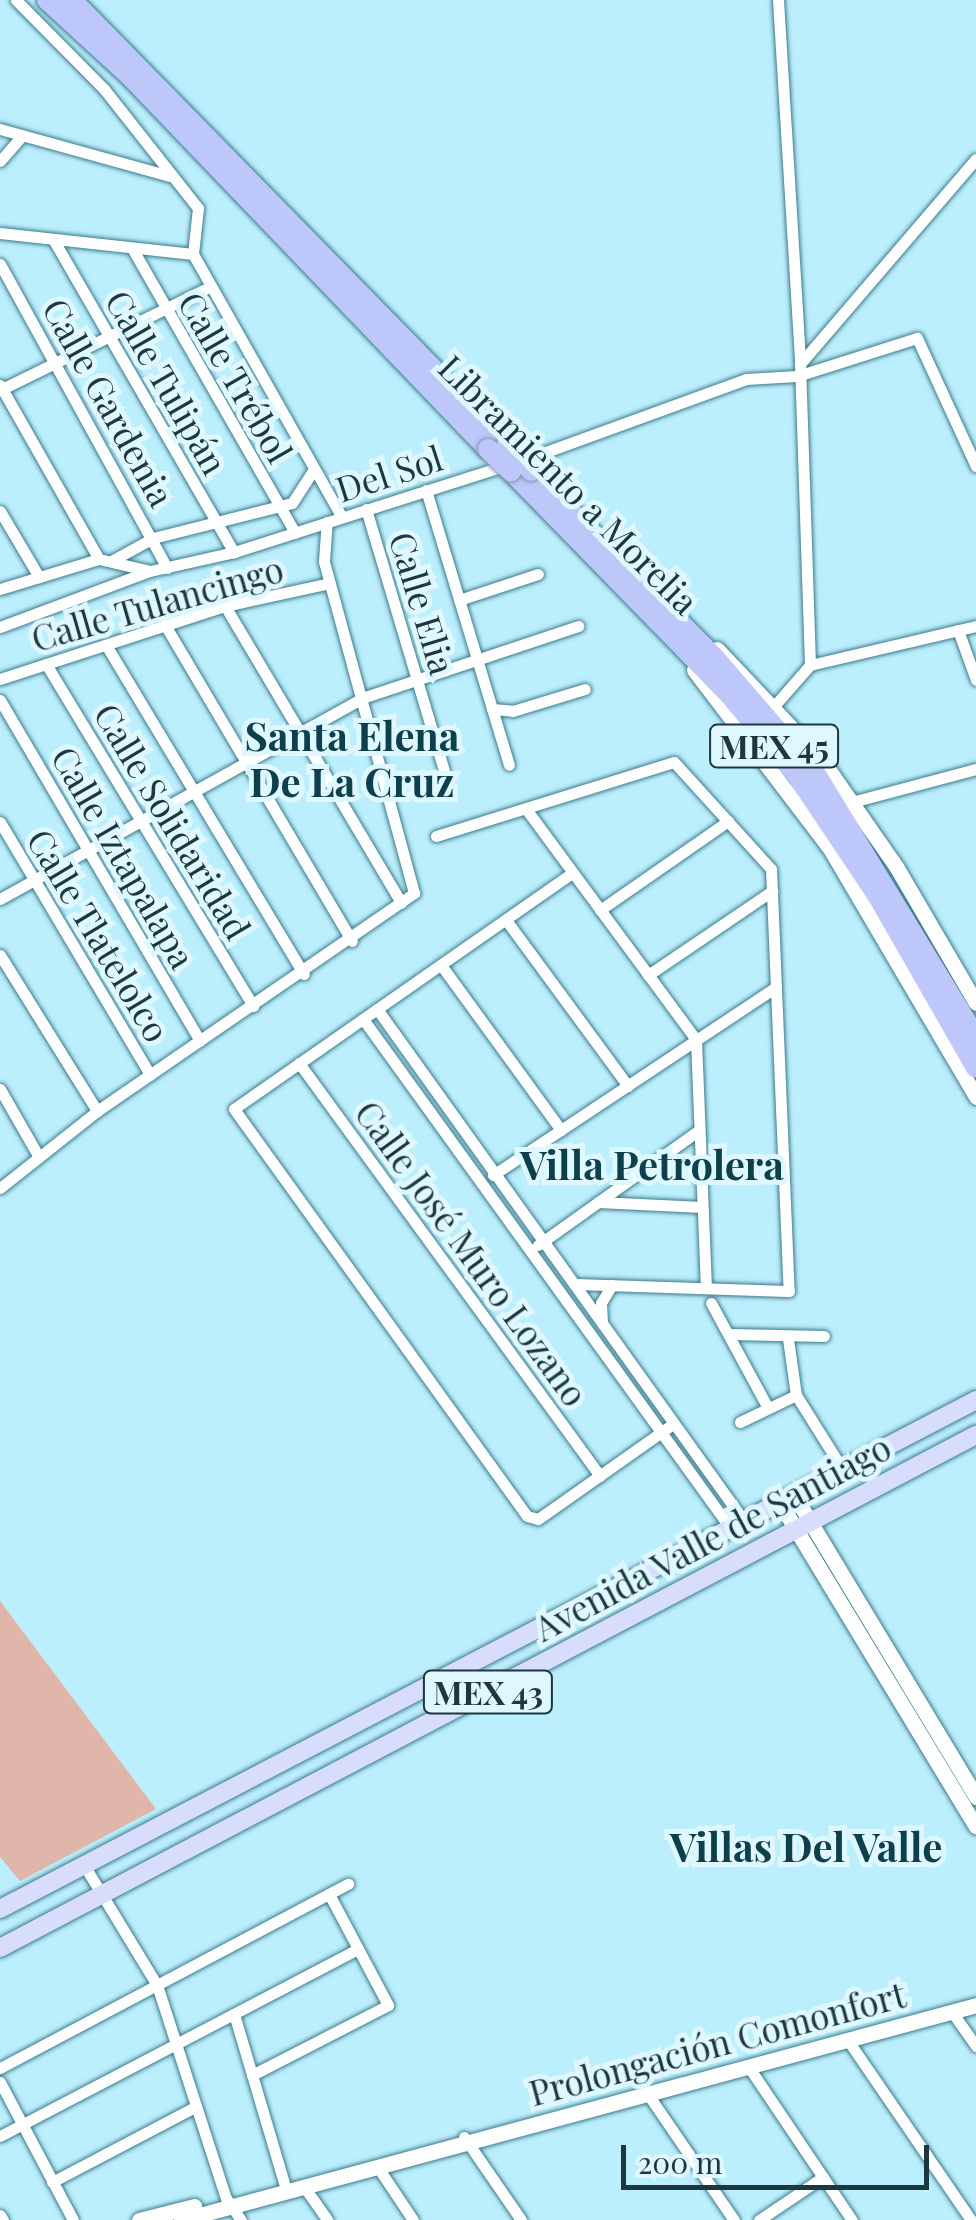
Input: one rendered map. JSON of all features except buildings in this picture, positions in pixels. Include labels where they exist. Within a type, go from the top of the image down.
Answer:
[{"type":"highway","name":"Libramiento a Morelia","points":[[47,0],[130,76],[498,446]]},
{"type":"highway","name":"Libramiento a Morelia","points":[[72,0],[498,446],[608,573],[728,693],[796,774],[877,895],[976,1068]]},
{"type":"highway","name":"Libramiento a Morelia","points":[[521,471],[646,588],[817,776],[976,1037]]},
{"type":"main road","name":"Avenida Valle de Santiago","points":[[0,1909],[976,1400]]},
{"type":"main road","name":"Avenida Valle de Santiago","points":[[0,1948],[976,1435]]},
{"type":"street","points":[[16,0],[104,89],[200,214],[193,254],[313,472],[342,517]]},
{"type":"street","points":[[778,0],[810,666]]},
{"type":"street","points":[[0,130],[170,176]]},
{"type":"street","points":[[0,161],[22,136]]},
{"type":"street","points":[[798,370],[976,159]]},
{"type":"street","points":[[0,233],[193,254]]},
{"type":"street","name":"Calle Tulipán","points":[[54,239],[234,552]]},
{"type":"street","name":"Calle Trébol","points":[[132,248],[294,533]]},
{"type":"street","name":"Calle Gardenia","points":[[0,264],[56,359],[167,568]]},
{"type":"street","points":[[98,559],[1,388],[162,304],[187,301],[209,286]]},
{"type":"street","name":"Del Sol","points":[[0,627],[150,572],[294,533],[746,379],[798,370],[917,338],[976,466]]},
{"type":"street","points":[[112,560],[152,538],[279,507],[303,496],[313,472]]},
{"type":"street","points":[[426,490],[509,766]]},
{"type":"street","name":"Calle Elia","points":[[366,509],[444,771]]},
{"type":"street","points":[[0,511],[39,577]]},
{"type":"street","points":[[0,1188],[97,1111],[352,941],[414,892],[330,583],[326,522]]},
{"type":"street","points":[[0,589],[98,559],[150,572]]},
{"type":"street","points":[[608,573],[748,736],[829,848],[976,1097]]},
{"type":"street","points":[[459,600],[538,574]]},
{"type":"street","name":"Calle Tulancingo","points":[[0,679],[225,606],[330,583]]},
{"type":"street","points":[[646,588],[775,705],[852,802],[976,1003]]},
{"type":"street","points":[[225,606],[401,903]]},
{"type":"street","points":[[166,625],[352,941]]},
{"type":"street","points":[[0,899],[362,698],[578,626]]},
{"type":"street","points":[[775,705],[810,666],[976,626]]},
{"type":"street","points":[[958,630],[976,680]]},
{"type":"street","points":[[106,645],[304,974]]},
{"type":"street","name":"Calle Solidaridad","points":[[46,664],[253,1006]]},
{"type":"street","points":[[492,709],[522,709],[585,689]]},
{"type":"street","name":"Calle Iztapalapa","points":[[0,700],[200,1041]]},
{"type":"street","points":[[436,836],[674,762],[772,869],[789,1291],[574,1284]]},
{"type":"street","points":[[852,802],[976,768]]},
{"type":"street","points":[[526,809],[696,1040],[706,1288]]},
{"type":"street","points":[[600,910],[728,820]]},
{"type":"street","name":"Calle Tlatelolco","points":[[0,822],[150,1075]]},
{"type":"street","points":[[572,873],[234,1109],[527,1516],[538,1519],[674,1423]]},
{"type":"street","points":[[648,975],[772,891]]},
{"type":"street","points":[[506,920],[628,1086]]},
{"type":"street","points":[[0,955],[97,1111]]},
{"type":"street","points":[[441,965],[561,1130]]},
{"type":"street","points":[[482,1183],[776,987]]},
{"type":"street","points":[[377,1009],[674,1423],[738,1525]]},
{"type":"street","points":[[364,1018],[662,1432],[738,1525]]},
{"type":"street","name":"Calle José Muro Lozano","points":[[299,1063],[600,1476]]},
{"type":"street","points":[[0,1090],[39,1157]]},
{"type":"street","points":[[530,1250],[699,1130]]},
{"type":"street","points":[[598,1202],[702,1207]]},
{"type":"street","points":[[603,1324],[601,1303],[612,1285]]},
{"type":"street","points":[[711,1302],[768,1408]]},
{"type":"street","points":[[730,1334],[788,1339],[824,1336]]},
{"type":"street","points":[[788,1339],[796,1395],[843,1470]]},
{"type":"street","points":[[740,1422],[796,1395]]},
{"type":"street","points":[[787,1499],[976,1826]]},
{"type":"street","points":[[803,1526],[976,1797]]},
{"type":"street","points":[[84,1865],[157,1985],[195,2107],[233,2208]]},
{"type":"street","points":[[0,2068],[348,1884]]},
{"type":"street","points":[[252,2075],[388,2005],[329,1894]]},
{"type":"street","points":[[0,2136],[358,1948]]},
{"type":"street","name":"Prolongación Comonfort","points":[[140,2220],[233,2208],[284,2183],[469,2140],[976,2005]]},
{"type":"street","points":[[952,2012],[976,2046]]},
{"type":"street","points":[[234,2014],[284,2183]]},
{"type":"street","points":[[847,2039],[971,2220]]},
{"type":"street","points":[[748,2066],[852,2220]]},
{"type":"street","points":[[0,2082],[73,2220]]},
{"type":"street","points":[[647,2092],[734,2220]]},
{"type":"street","points":[[52,2182],[195,2107]]},
{"type":"street","points":[[469,2140],[520,2220]]},
{"type":"street","name":"Prolongación Comonfort","points":[[181,2220],[379,2169],[469,2140]]},
{"type":"street","points":[[379,2169],[413,2220]]},
{"type":"street","points":[[759,2220],[823,2177]]},
{"type":"street","points":[[305,2188],[327,2220]]},
{"type":"shaded area","points":[[0,1601],[156,1809],[20,1881],[0,1857]]},
{"type":"district","name":"Santa Elena De La Cruz","points":[[352,758]]},
{"type":"district","name":"Villa Petrolera","points":[[652,1164]]},
{"type":"district","name":"Villas Del Valle","points":[[806,1846]]}]
